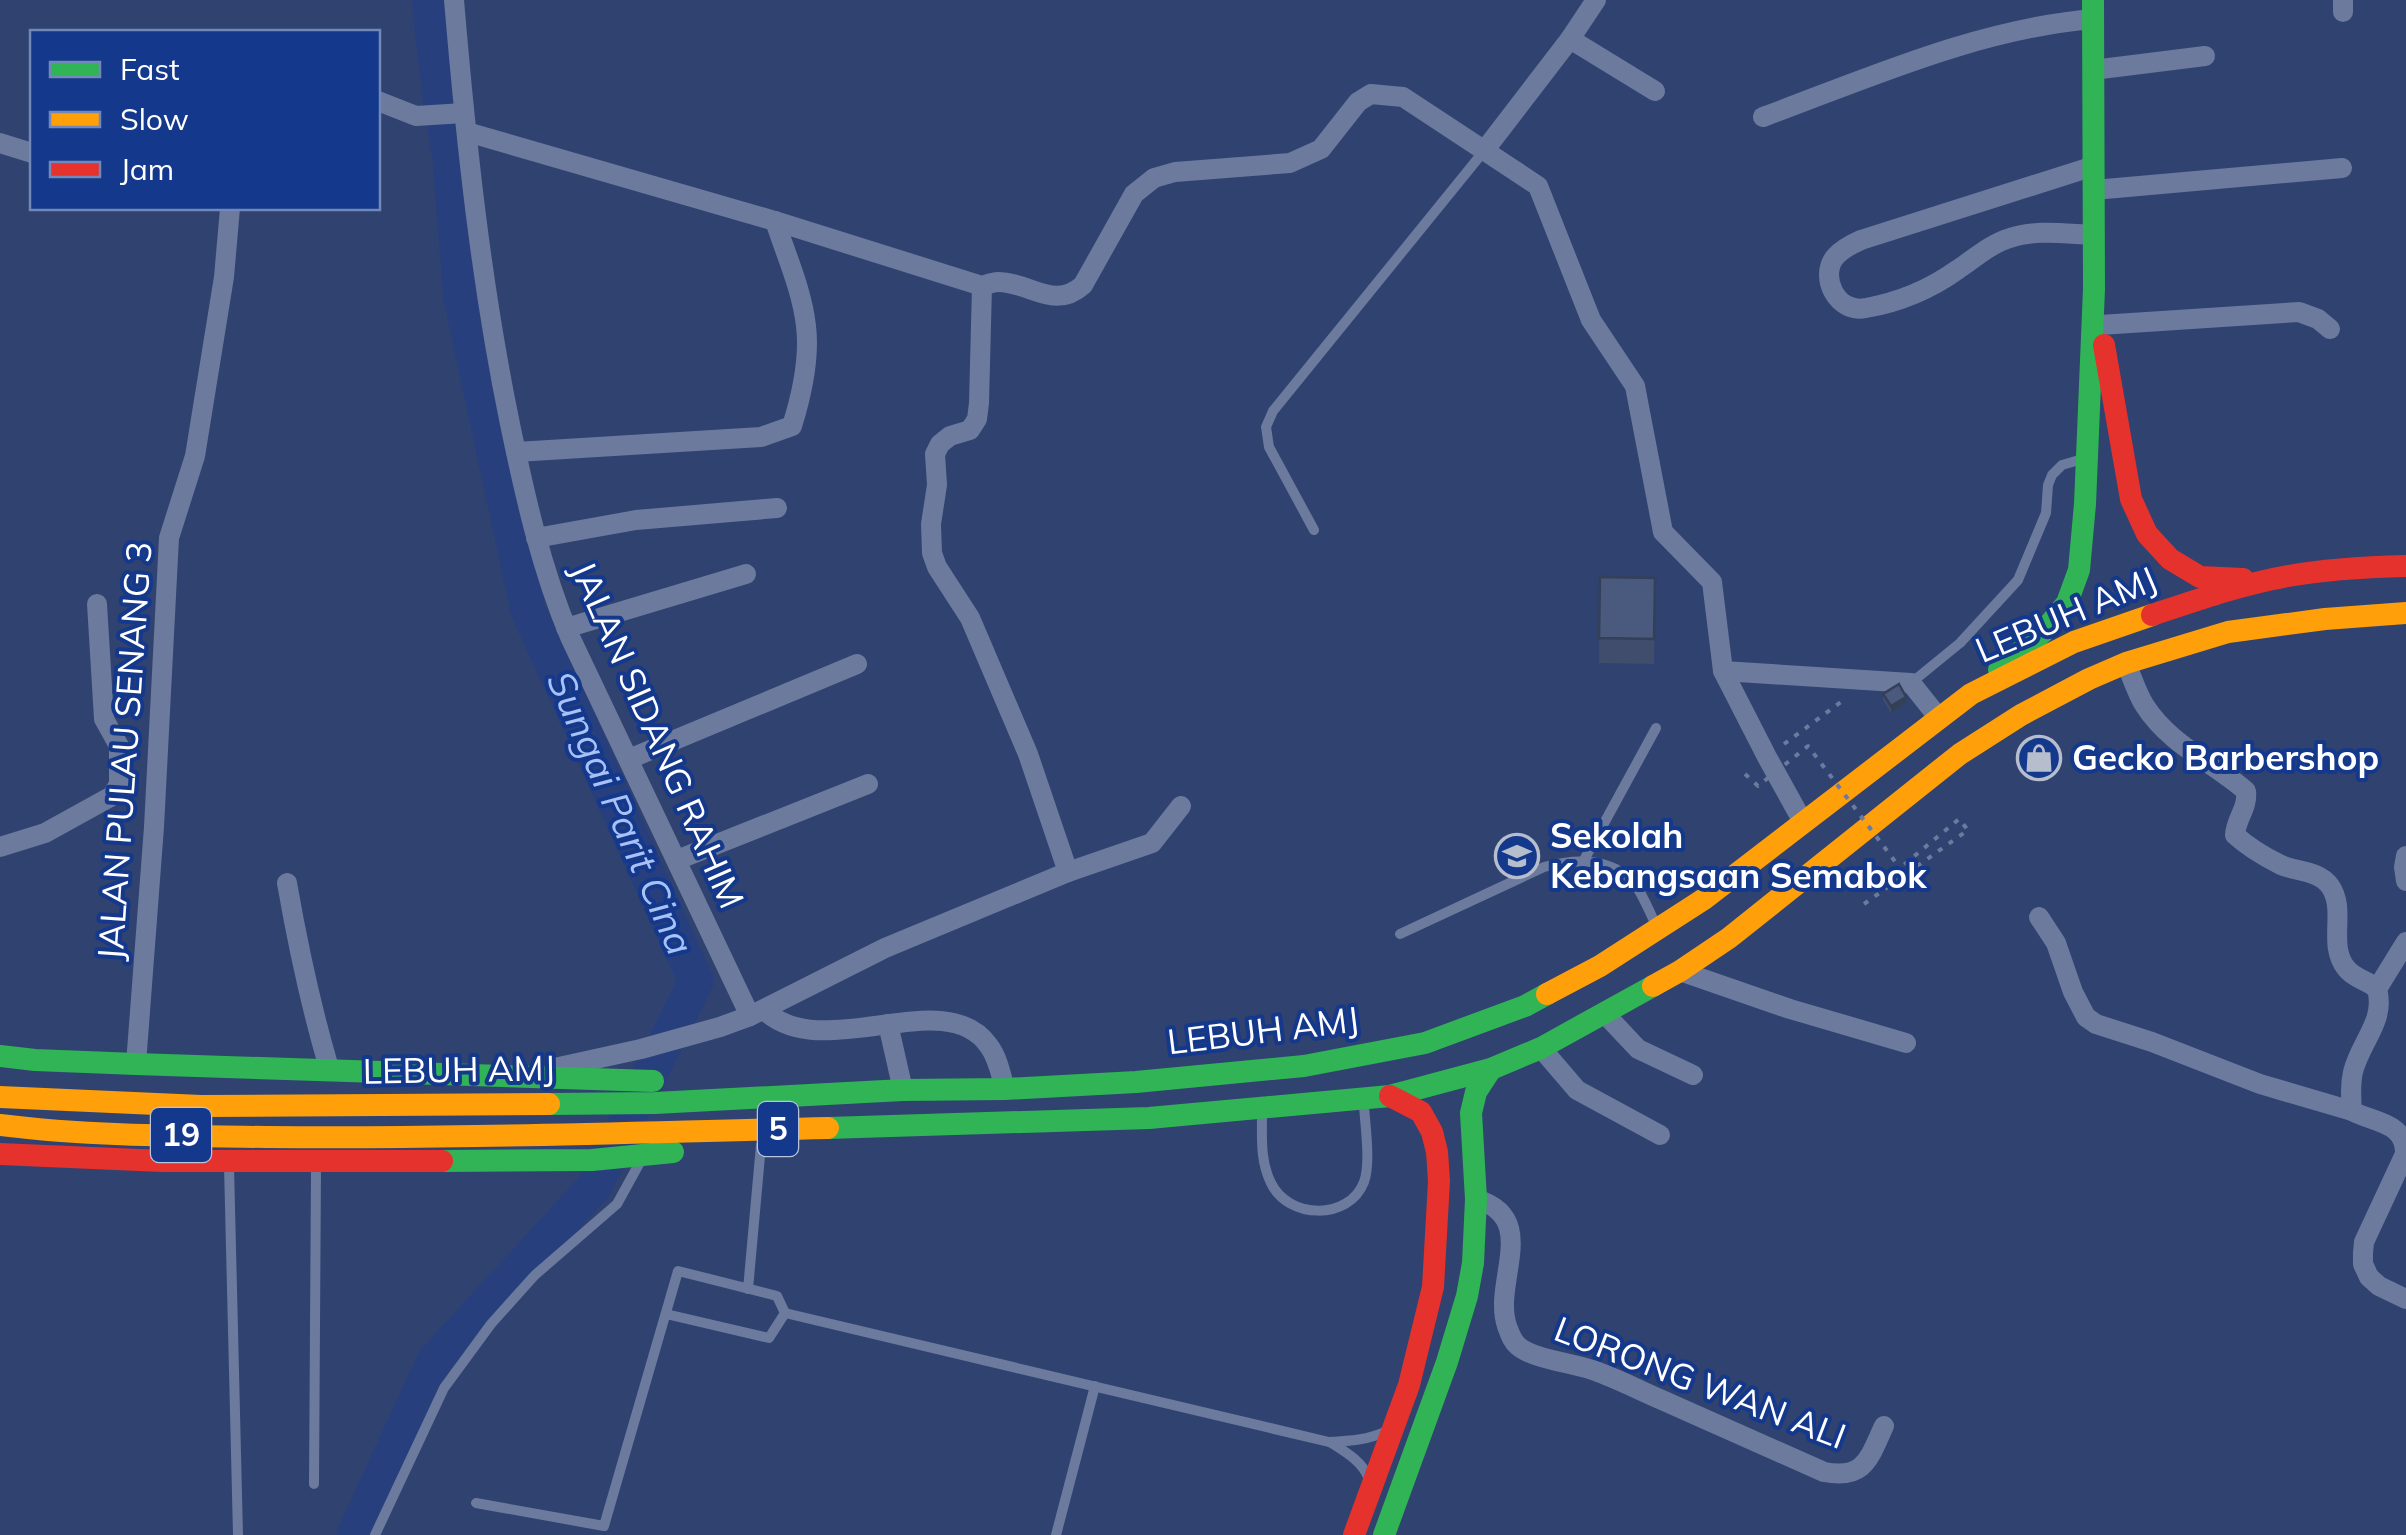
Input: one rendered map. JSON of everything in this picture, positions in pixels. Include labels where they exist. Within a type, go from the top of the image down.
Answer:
[{"type":"main road","points":[[1971,694],[2042,634],[2067,602],[2079,570],[2094,289],[2093,10]]},
{"type":"main road","points":[[2094,289],[2130,499],[2148,534],[2170,559],[2200,577],[2233,580],[2286,576]]},
{"type":"main road","name":"LEBUH AMJ","points":[[0,1097],[201,1106],[655,1103],[1136,1082],[1304,1066],[1425,1043],[1525,1006],[1600,966],[1704,899],[1971,694],[2074,642],[2216,592],[2286,576],[2406,566]]},
{"type":"main road","name":"LEBUH AMJ","points":[[0,1125],[32,1130],[200,1136],[362,1138],[599,1133],[636,1148],[915,1126],[1149,1118],[1390,1096],[1490,1068],[1541,1048],[1680,970],[1729,938],[1960,754],[2021,715],[2126,664],[2228,632],[2406,613]]},
{"type":"main road","points":[[0,1056],[903,1090]]},
{"type":"main road","points":[[1384,1535],[1466,1296],[1476,1199],[1471,1114],[1476,1092],[1490,1068]]},
{"type":"main road","points":[[1354,1535],[1408,1385],[1433,1287],[1437,1152],[1421,1112],[1390,1096]]},
{"type":"main road","points":[[0,1152],[229,1162],[592,1160],[636,1148],[760,1146],[915,1126]]},
{"type":"street","name":"JALAN SIDANG RAHIM","points":[[454,0],[453,119],[493,340],[536,538],[566,628],[676,860],[757,1013]]},
{"type":"street","points":[[1484,151],[1596,0]]},
{"type":"street","points":[[1764,117],[1978,38],[2093,10]]},
{"type":"street","points":[[1570,39],[1655,92]]},
{"type":"street","points":[[2093,70],[2205,56]]},
{"type":"street","points":[[380,102],[416,116],[453,119],[982,286],[999,282],[1059,297],[1073,294],[1084,285],[1134,194],[1154,178],[1174,172],[1290,163],[1321,148],[1358,102],[1371,94],[1403,97],[1538,186],[1591,320],[1635,386],[1663,532],[1712,582],[1724,671],[1803,822]]},
{"type":"street","points":[[0,143],[30,152]]},
{"type":"street","points":[[2094,166],[1861,240],[1834,258],[1831,283],[1838,300],[1859,310],[1924,291],[1990,246],[2009,238],[2030,233],[2094,235]]},
{"type":"street","points":[[2094,190],[2342,168]]},
{"type":"street","name":"JALAN PULAU SENANG 3","points":[[136,1064],[154,827],[169,538],[194,456],[224,277],[230,210]]},
{"type":"street","points":[[516,452],[760,437],[792,426],[806,362],[806,327],[803,306],[775,221]]},
{"type":"street","points":[[982,286],[977,418],[970,430],[950,436],[934,454],[937,485],[930,538],[938,567],[970,618],[1028,754],[1068,872]]},
{"type":"street","points":[[2100,324],[2299,312],[2330,329]]},
{"type":"street","points":[[536,538],[636,520],[777,508]]},
{"type":"street","points":[[566,628],[746,574]]},
{"type":"street","points":[[0,847],[45,833],[112,796],[119,784],[119,746],[104,720],[97,604]]},
{"type":"street","points":[[629,759],[856,664]]},
{"type":"street","points":[[2126,664],[2144,705],[2166,731],[2246,791],[2247,802],[2235,835],[2284,866],[2321,876],[2330,886],[2338,910],[2339,957],[2347,970],[2378,989]]},
{"type":"street","points":[[1724,671],[1911,684],[1938,717]]},
{"type":"street","points":[[676,860],[868,784]]},
{"type":"street","points":[[520,1075],[640,1049],[757,1013],[885,948],[1068,872],[1152,843],[1181,806]]},
{"type":"street","points":[[2406,856],[2406,880]]},
{"type":"street","points":[[287,883],[304,976],[329,1068]]},
{"type":"street","points":[[2040,917],[2056,943],[2086,1018],[2260,1084],[2352,1112],[2403,1136],[2405,1154],[2362,1254],[2369,1277],[2406,1299]]},
{"type":"street","points":[[2352,1112],[2353,1073],[2379,1013],[2378,989],[2406,942]]},
{"type":"street","points":[[1680,970],[1790,1009],[1906,1043]]},
{"type":"street","points":[[757,1013],[810,1030],[909,1021],[952,1022],[974,1030],[989,1044],[1005,1089]]},
{"type":"street","points":[[1605,1014],[1638,1049],[1693,1075]]},
{"type":"street","points":[[888,1024],[903,1090]]},
{"type":"street","points":[[1541,1048],[1578,1090],[1660,1135]]},
{"type":"street","name":"LORONG WAN ALI","points":[[1476,1199],[1498,1209],[1507,1223],[1512,1251],[1504,1282],[1503,1309],[1512,1339],[1532,1355],[1598,1372],[1824,1472],[1842,1476],[1856,1472],[1868,1460],[1884,1426]]},
{"type":"lane","points":[[1314,530],[1269,446],[1266,427],[1273,412],[1484,151]]},
{"type":"lane","points":[[1911,684],[1960,644],[2018,580],[2046,513],[2052,475],[2062,465],[2087,458]]},
{"type":"lane","points":[[1584,860],[1656,728]]},
{"type":"lane","points":[[1400,934],[1544,867],[1584,860],[1622,872],[1636,887],[1658,930]]},
{"type":"lane","points":[[1262,1108],[1262,1150],[1272,1186],[1293,1205],[1323,1211],[1348,1202],[1364,1182],[1364,1098]]},
{"type":"lane","points":[[748,1289],[760,1146]]},
{"type":"lane","points":[[375,1535],[444,1388],[491,1324],[535,1275],[617,1204],[636,1148]]},
{"type":"lane","points":[[229,1162],[238,1535]]},
{"type":"lane","points":[[314,1484],[316,1162]]},
{"type":"lane","points":[[476,1503],[604,1526],[678,1271],[777,1296],[785,1313]]},
{"type":"lane","points":[[666,1314],[769,1338],[785,1313]]},
{"type":"lane","points":[[785,1313],[1329,1442],[1365,1470],[1372,1486]]},
{"type":"lane","points":[[1056,1535],[1094,1386]]},
{"type":"lane","points":[[1329,1442],[1375,1437],[1393,1428]]},
{"type":"path","points":[[1853,692],[1745,774],[1758,786],[1808,746],[1900,868],[1960,819],[1968,830],[1864,904]]},
{"type":"building","points":[[1600,577],[1655,578],[1654,639],[1599,638]]},
{"type":"building","points":[[1899,684],[1906,697],[1891,706],[1883,694]]},
{"type":"waterway","name":"Sungai Parit Cina","points":[[354,1535],[434,1361],[594,1187],[696,981],[528,610],[461,298],[450,159],[429,0]]},
{"type":"traffic: fast","points":[[1999,670],[2042,633],[2067,603],[2079,570],[2094,289],[2093,0]]},
{"type":"traffic: fast","points":[[828,1128],[1149,1118],[1390,1096],[1491,1069],[1541,1048],[1653,986]]},
{"type":"traffic: fast","points":[[549,1104],[1005,1089],[1136,1082],[1304,1066],[1425,1043],[1547,994]]},
{"type":"traffic: fast","points":[[0,1056],[653,1081]]},
{"type":"traffic: fast","points":[[1384,1535],[1467,1296],[1476,1199],[1471,1113],[1476,1092],[1491,1069]]},
{"type":"traffic: fast","points":[[442,1161],[592,1160],[673,1152]]},
{"type":"traffic: slow","points":[[1653,986],[1729,938],[1960,754],[2021,715],[2089,679],[2126,663],[2228,632],[2406,613]]},
{"type":"traffic: slow","points":[[1547,994],[1600,966],[1704,899],[1971,694],[2074,642],[2152,615]]},
{"type":"traffic: slow","points":[[0,1097],[201,1106],[549,1104]]},
{"type":"traffic: slow","points":[[0,1125],[132,1135],[336,1137],[828,1128]]},
{"type":"traffic: jam","points":[[2104,345],[2131,499],[2147,534],[2170,559],[2200,577],[2243,579]]},
{"type":"traffic: jam","points":[[2152,615],[2288,576],[2406,566]]},
{"type":"traffic: jam","points":[[1354,1535],[1409,1385],[1433,1287],[1437,1152],[1421,1112],[1390,1096]]},
{"type":"traffic: jam","points":[[0,1154],[162,1161],[442,1161]]},
{"type":"place","name":"Gecko Barbershop","points":[[2039,758]]},
{"type":"place","name":"Sekolah Kebangsaan Semabok","points":[[1517,856]]}]
